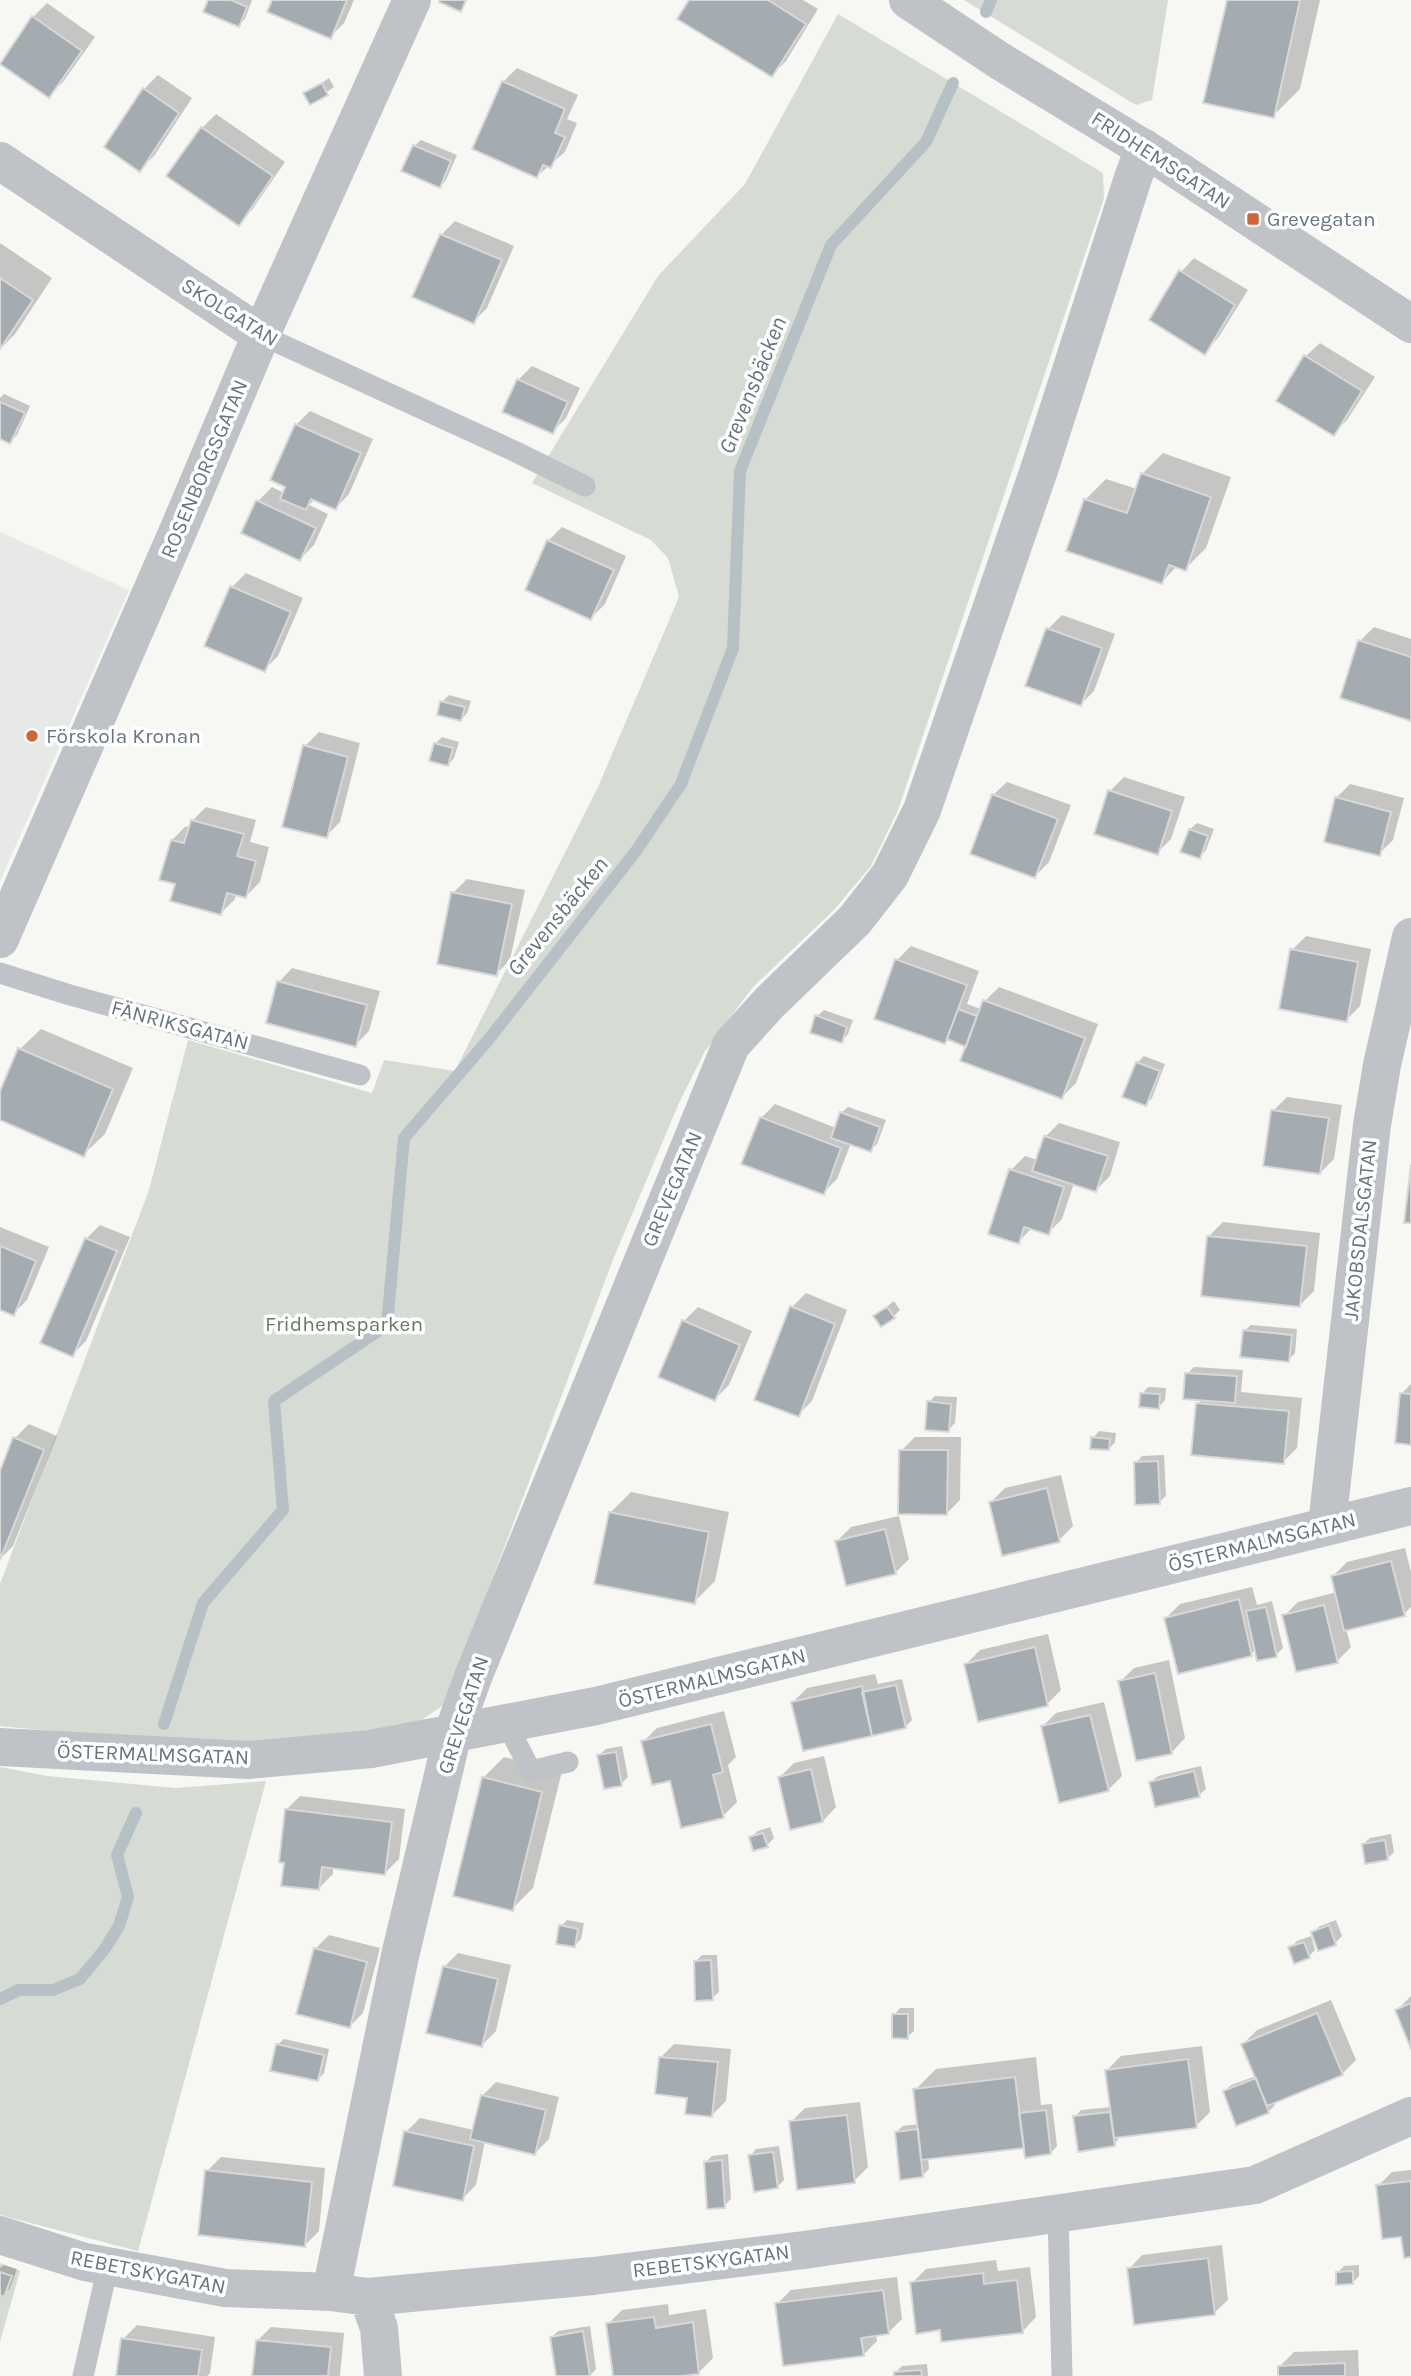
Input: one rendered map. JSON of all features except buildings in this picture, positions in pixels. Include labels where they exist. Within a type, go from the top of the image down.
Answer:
[{"type":"street","name":"ROSENBORGSGATAN","points":[[0,939],[261,335],[412,0]]},
{"type":"street","name":"FRIDHEMSGATAN","points":[[908,0],[1000,61],[1144,148],[1411,324]]},
{"type":"street","name":"GREVEGATAN","points":[[331,2292],[400,1956],[453,1733],[479,1664],[731,1045],[769,1002],[855,920],[890,875],[922,810],[1040,467],[1144,148]]},
{"type":"street","name":"SKOLGATAN","points":[[0,161],[261,335]]},
{"type":"street","name":"JAKOBSDALSGATAN","points":[[1327,1525],[1372,1125],[1382,1065],[1411,937]]},
{"type":"street","name":"ÖSTERMALMSGATAN","points":[[0,1747],[248,1760],[371,1749],[596,1706],[1411,1506]]},
{"type":"street","name":"REBETSKYGATAN","points":[[0,2235],[85,2262],[225,2288],[331,2292],[368,2297],[606,2274],[804,2250],[1255,2185],[1411,2116]]},
{"type":"street","points":[[368,2297],[379,2328],[383,2376]]},
{"type":"lane","name":"SKOLGATAN","points":[[261,335],[585,486]]},
{"type":"lane","name":"FÄNRIKSGATAN","points":[[0,973],[360,1075]]},
{"type":"lane","points":[[517,1723],[514,1740],[531,1771],[568,1762]]},
{"type":"lane","points":[[1058,2213],[1062,2376]]},
{"type":"lane","points":[[83,2376],[108,2266]]},
{"type":"shaded area","name":"Förskola Kronan","points":[[0,532],[129,590],[0,881]]},
{"type":"green space","points":[[964,0],[1168,0],[1152,100],[1136,105]]},
{"type":"green space","name":"Fridhemsparken","points":[[838,14],[1103,173],[1104,198],[898,810],[871,866],[833,911],[753,987],[705,1051],[679,1103],[614,1257],[445,1704],[407,1730],[241,1744],[0,1726],[0,1584],[149,1190],[188,1040],[372,1093],[384,1060],[455,1071],[598,787],[679,597],[668,558],[651,540],[532,483],[658,276],[745,184]]},
{"type":"green space","points":[[0,1767],[47,1776],[176,1788],[266,1781],[138,2251],[0,2215]]},
{"type":"green space","points":[[0,2263],[20,2271],[0,2342]]},
{"type":"waterway","name":"Grevensbäcken","points":[[986,12],[991,0]]},
{"type":"waterway","name":"Grevensbäcken","points":[[164,1724],[203,1603],[283,1510],[274,1401],[387,1325],[404,1138],[489,1039],[636,851],[681,784],[733,648],[740,471],[831,245],[926,142],[953,83]]},
{"type":"waterway","name":"Grevensbäcken","points":[[0,1999],[19,1990],[53,1990],[80,1979],[104,1950],[119,1926],[128,1897],[117,1855],[136,1813]]},
{"type":"place","name":"Grevegatan","points":[[1253,219]]},
{"type":"place","name":"Förskola Kronan","points":[[32,736]]}]
